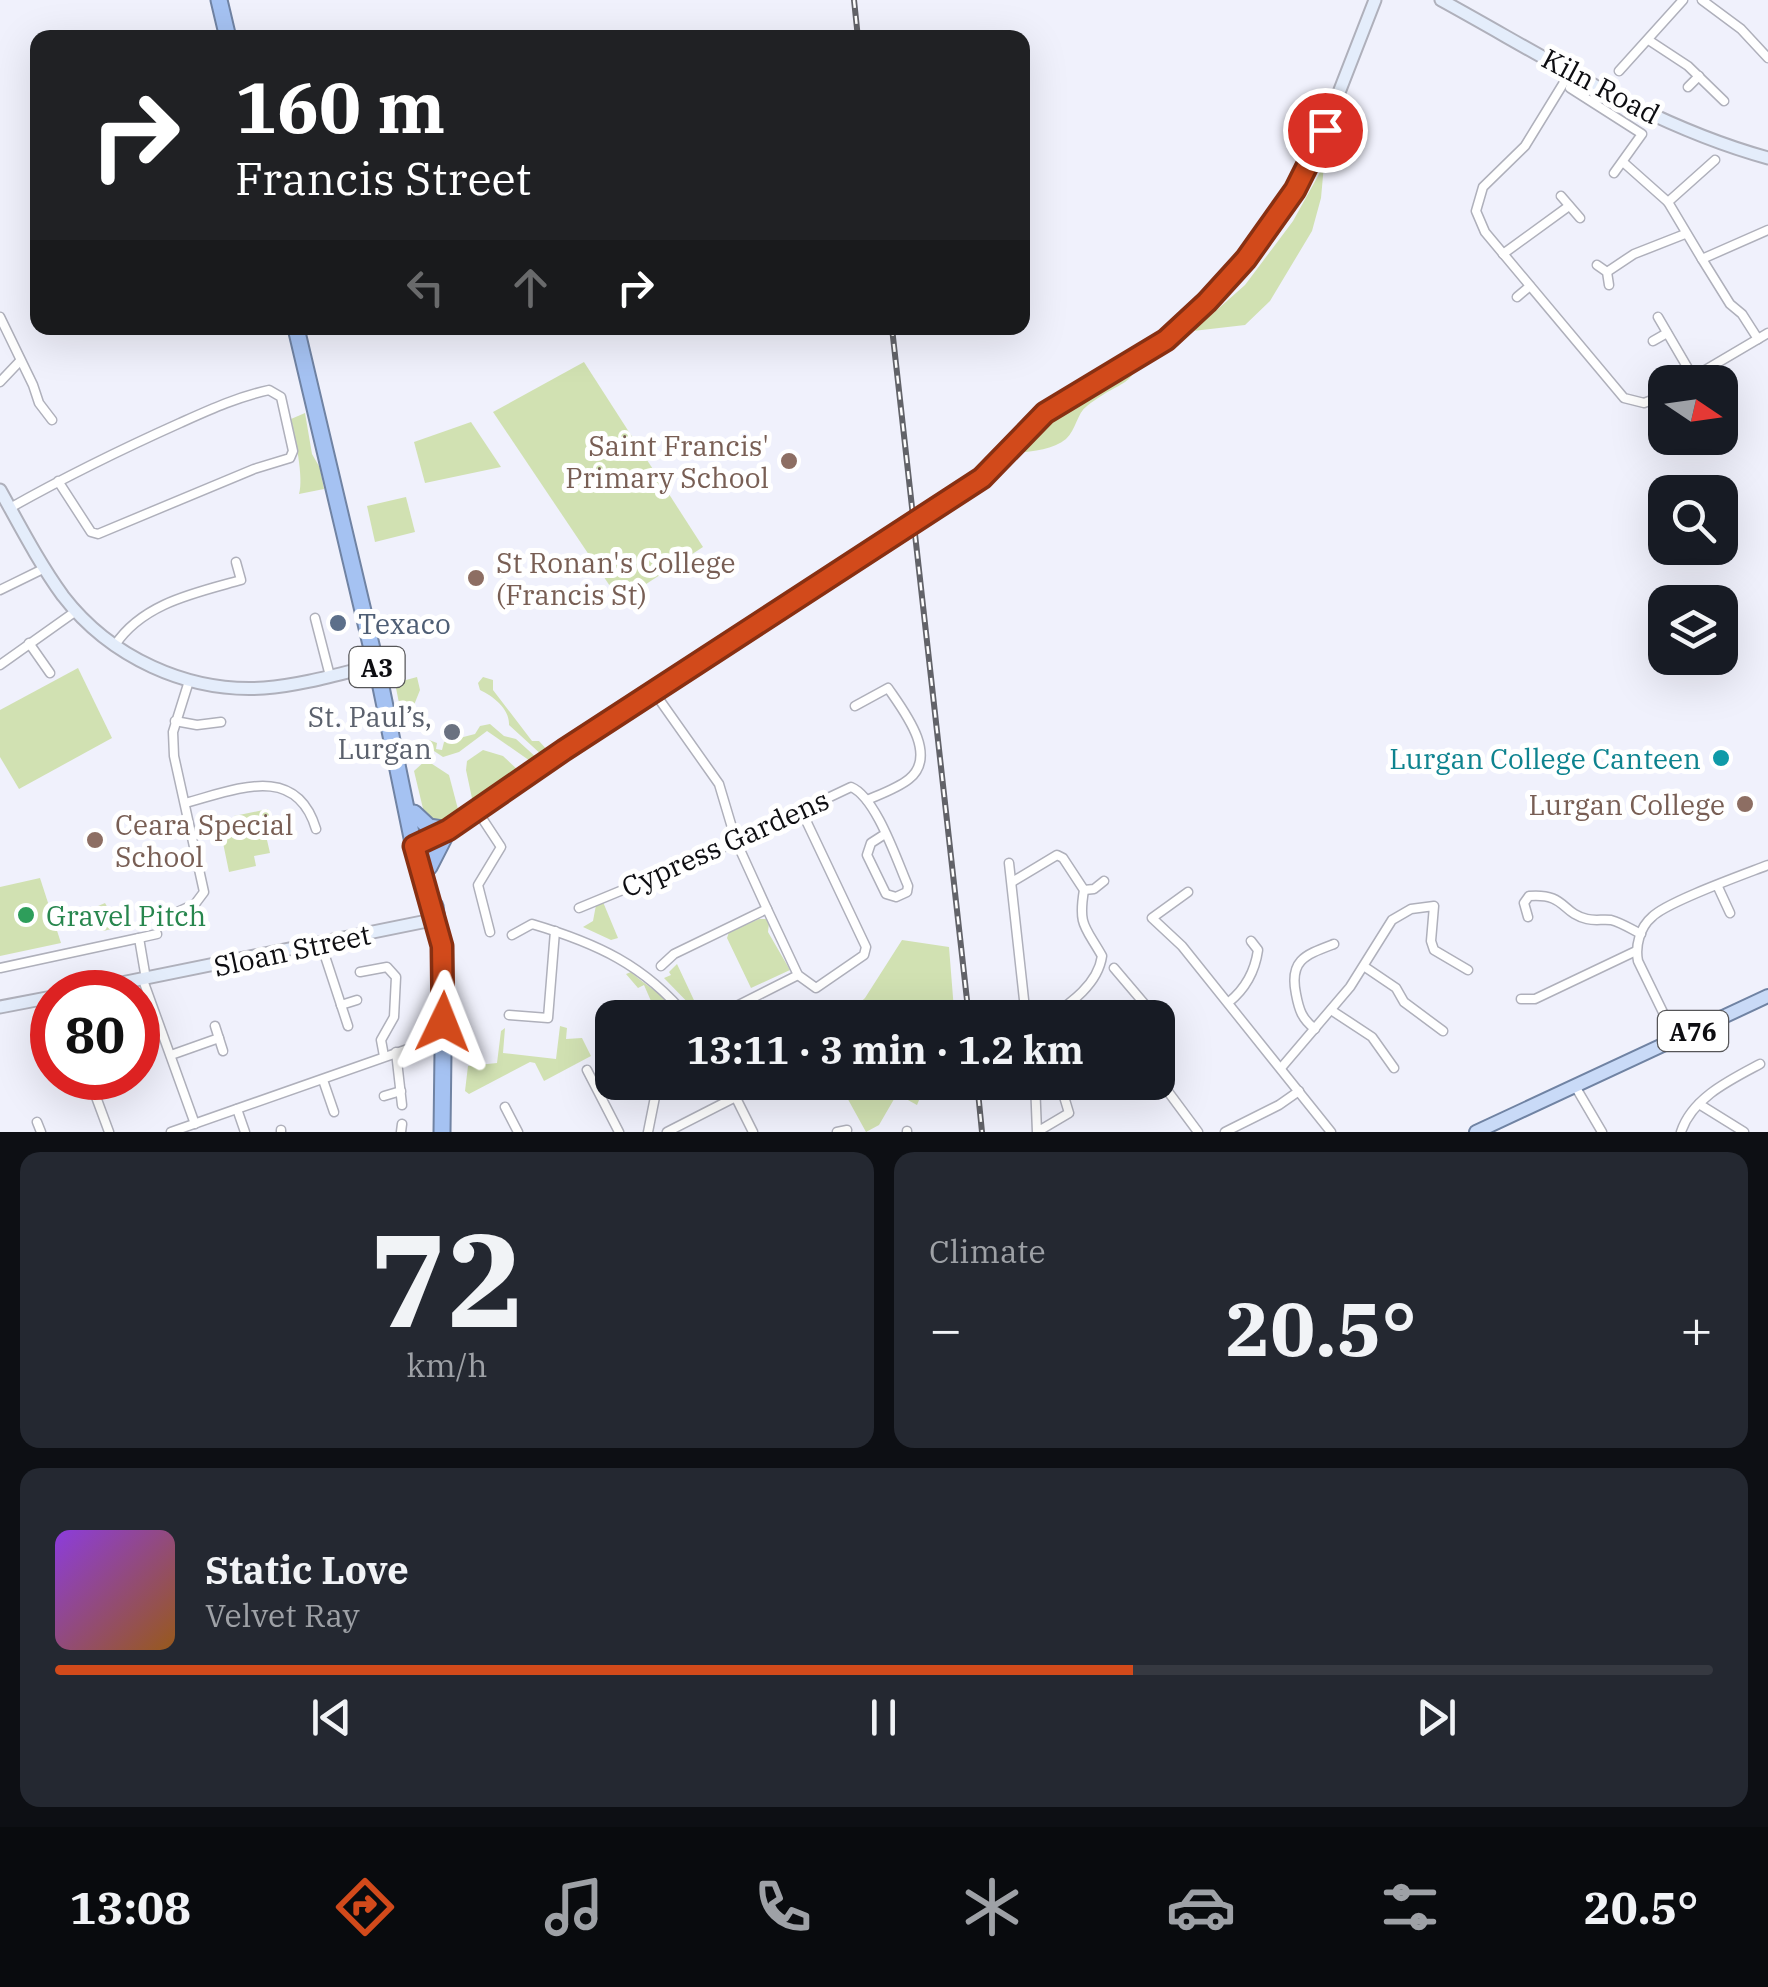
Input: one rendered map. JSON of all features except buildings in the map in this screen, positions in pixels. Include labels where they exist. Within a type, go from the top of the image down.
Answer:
[{"type":"highway","points":[[220,0],[226,30]]},
{"type":"highway","name":"A3","points":[[298,335],[404,786],[419,845],[429,866],[444,972],[442,1132]]},
{"type":"highway","name":"A3","points":[[404,786],[414,813],[424,888],[436,917]]},
{"type":"highway","points":[[414,813],[428,826],[448,830],[429,866]]},
{"type":"main road","points":[[419,845],[448,830],[982,478],[1045,413],[1166,340],[1246,259],[1295,190],[1317,149],[1375,0]]},
{"type":"main road","name":"Kiln Road","points":[[1441,0],[1654,116],[1702,138],[1768,158]]},
{"type":"main road","points":[[0,490],[45,568],[76,612],[115,645],[146,664],[190,681],[238,689],[290,685],[376,665]]},
{"type":"main road","name":"Sloan Street","points":[[160,976],[436,917]]},
{"type":"main road","name":"A76","points":[[1476,1132],[1768,996]]},
{"type":"main road","points":[[0,1007],[30,1001]]},
{"type":"street","points":[[1622,64],[1650,41],[1683,0]]},
{"type":"street","points":[[1702,0],[1741,30],[1768,58]]},
{"type":"street","points":[[1650,41],[1698,76],[1724,101]]},
{"type":"street","points":[[1571,71],[1525,146],[1510,164],[1490,178],[1477,200],[1479,220],[1624,398],[1648,401]]},
{"type":"street","points":[[1688,88],[1698,76]]},
{"type":"street","points":[[1570,88],[1642,134],[1614,172]]},
{"type":"street","points":[[1574,108],[1582,96]]},
{"type":"street","points":[[1668,202],[1716,160]]},
{"type":"street","points":[[1622,162],[1668,202],[1730,304],[1742,314],[1758,339]]},
{"type":"street","points":[[1706,171],[1715,180]]},
{"type":"street","points":[[1560,196],[1580,218]]},
{"type":"street","points":[[1503,254],[1569,206]]},
{"type":"street","points":[[1702,259],[1768,230]]},
{"type":"street","points":[[1606,272],[1634,254],[1685,234]]},
{"type":"street","points":[[1597,264],[1606,272],[1609,284]]},
{"type":"street","points":[[1517,297],[1530,286]]},
{"type":"street","points":[[0,317],[39,403],[51,414]]},
{"type":"street","points":[[1658,317],[1682,365]]},
{"type":"street","points":[[1653,342],[1667,333]]},
{"type":"street","points":[[1714,365],[1768,333]]},
{"type":"street","points":[[0,382],[20,362]]},
{"type":"street","points":[[10,508],[58,481],[242,396],[269,390],[280,397],[293,452],[290,458],[254,469],[98,534],[91,532],[58,481]]},
{"type":"street","points":[[115,645],[125,630],[152,610],[240,580],[236,562]]},
{"type":"street","points":[[0,590],[45,568]]},
{"type":"street","points":[[0,665],[76,612]]},
{"type":"street","points":[[316,618],[330,676]]},
{"type":"street","points":[[28,644],[50,674]]},
{"type":"street","points":[[171,915],[195,904],[204,892],[174,756],[174,720],[190,681]]},
{"type":"street","points":[[855,706],[886,688],[920,740],[919,766],[911,778],[867,800],[885,834],[908,886],[907,892],[896,897],[886,894],[868,855],[872,843],[885,834]]},
{"type":"street","points":[[654,692],[720,784],[736,841],[798,975],[808,985],[820,987],[866,950],[802,810]]},
{"type":"street","points":[[174,720],[197,725],[218,723],[213,712]]},
{"type":"street","points":[[185,803],[274,786],[300,797],[310,809],[316,829]]},
{"type":"street","name":"Cypress Gardens","points":[[579,908],[851,787],[867,800]]},
{"type":"street","points":[[476,809],[501,847],[478,885],[491,929]]},
{"type":"street","points":[[1012,882],[1057,856],[1063,858],[1084,890],[1082,928],[1102,956],[1093,980],[1070,1000]]},
{"type":"street","points":[[1009,864],[1024,1000]]},
{"type":"street","points":[[1676,1039],[1654,1000],[1636,951],[1641,934],[1652,916],[1768,865]]},
{"type":"street","points":[[1084,890],[1094,889],[1104,881]]},
{"type":"street","points":[[1718,887],[1730,913]]},
{"type":"street","points":[[1188,892],[1152,918],[1182,946],[1331,1132]]},
{"type":"street","points":[[1528,917],[1524,903],[1529,896],[1543,895],[1558,898],[1580,917],[1608,920],[1641,934]]},
{"type":"street","points":[[1281,1068],[1365,967],[1392,920],[1411,908],[1434,906],[1434,950],[1468,970]]},
{"type":"street","points":[[661,966],[674,954],[767,910]]},
{"type":"street","points":[[512,935],[532,924],[601,948],[640,971],[670,1000]]},
{"type":"street","points":[[509,1014],[548,1018],[555,931]]},
{"type":"street","points":[[0,968],[157,934]]},
{"type":"street","points":[[138,938],[143,970]]},
{"type":"street","points":[[1228,1002],[1247,982],[1256,962],[1258,950],[1252,941]]},
{"type":"street","points":[[321,944],[348,1026]]},
{"type":"street","points":[[1315,1029],[1304,1021],[1299,1010],[1293,975],[1296,966],[1310,954],[1334,944]]},
{"type":"street","points":[[1521,999],[1535,998],[1636,951]]},
{"type":"street","points":[[378,956],[380,966]]},
{"type":"street","points":[[360,972],[380,966],[392,969],[396,977],[394,1017],[381,1044],[384,1056]]},
{"type":"street","points":[[1365,967],[1396,988],[1404,1002],[1443,1031]]},
{"type":"street","points":[[1110,980],[1116,971],[1141,1000]]},
{"type":"street","points":[[749,1000],[798,975]]},
{"type":"street","points":[[341,1006],[357,1000]]},
{"type":"street","points":[[1331,1010],[1372,1037],[1394,1068]]},
{"type":"street","points":[[160,1022],[195,1124]]},
{"type":"street","points":[[214,1026],[223,1050]]},
{"type":"street","points":[[171,1132],[442,1037]]},
{"type":"street","points":[[171,1054],[218,1038]]},
{"type":"street","points":[[396,1052],[402,1105]]},
{"type":"street","points":[[1681,1132],[1698,1104],[1760,1064]]},
{"type":"street","points":[[586,1070],[619,1132]]},
{"type":"street","points":[[323,1080],[334,1112]]},
{"type":"street","points":[[1575,1086],[1599,1131]]},
{"type":"street","points":[[384,1096],[401,1091]]},
{"type":"street","points":[[1225,1132],[1280,1105],[1299,1091]]},
{"type":"street","points":[[97,1100],[108,1132]]},
{"type":"street","points":[[648,1132],[654,1100]]},
{"type":"street","points":[[667,1132],[732,1100]]},
{"type":"street","points":[[737,1100],[753,1132]]},
{"type":"street","points":[[1035,1100],[1038,1132],[1069,1113],[1065,1100]]},
{"type":"street","points":[[1174,1100],[1198,1132]]},
{"type":"street","points":[[1698,1104],[1744,1132]]},
{"type":"street","points":[[505,1107],[518,1132]]},
{"type":"street","points":[[236,1109],[244,1132]]},
{"type":"street","points":[[36,1122],[41,1132]]},
{"type":"green space","points":[[1324,165],[1312,231],[1270,301],[1245,325],[1193,331],[1245,285],[1293,221]]},
{"type":"green space","points":[[1149,340],[1126,382],[1084,409],[1066,439],[1039,450],[990,453],[1043,402]]},
{"type":"green space","points":[[584,362],[703,547],[620,601],[493,412]]},
{"type":"green space","points":[[305,413],[312,454],[320,468],[324,489],[299,494],[300,468],[291,419]]},
{"type":"green space","points":[[471,422],[501,467],[425,483],[414,442]]},
{"type":"green space","points":[[406,497],[415,532],[375,542],[367,506]]},
{"type":"green space","points":[[78,668],[112,738],[19,789],[0,757],[0,710]]},
{"type":"green space","points":[[417,677],[417,722],[401,713],[395,683]]},
{"type":"green space","points":[[483,677],[493,680],[493,690],[532,741],[539,741],[549,752],[543,756],[509,725],[504,708],[480,690],[478,683]]},
{"type":"green space","points":[[490,724],[504,736],[516,739],[538,759],[533,763],[487,731],[459,752],[443,757],[431,749],[429,740],[442,750],[444,742],[475,734],[480,726]]},
{"type":"green space","points":[[483,750],[503,756],[520,772],[473,803],[467,761]]},
{"type":"green space","points":[[426,760],[449,775],[459,813],[446,819],[425,817],[414,771]]},
{"type":"green space","points":[[268,809],[272,824],[264,827],[270,853],[254,856],[256,866],[229,872],[222,838],[238,834],[234,816]]},
{"type":"green space","name":"Gravel Pitch","points":[[40,878],[61,943],[0,956],[0,887]]},
{"type":"green space","points":[[603,902],[618,938],[611,940],[583,927],[593,921],[596,905]]},
{"type":"green space","points":[[105,903],[109,910],[121,906],[129,925],[103,931],[89,910]]},
{"type":"green space","points":[[759,919],[769,923],[768,932],[790,970],[751,988],[727,938],[729,932]]},
{"type":"green space","points":[[902,940],[949,947],[953,1000],[865,998]]},
{"type":"green space","points":[[677,964],[694,1000],[685,1000],[664,978],[671,975],[669,972]]},
{"type":"green space","points":[[631,972],[666,1000],[651,1000],[644,985],[638,988],[626,974]]},
{"type":"green space","points":[[560,1026],[567,1028],[566,1039],[582,1038],[591,1056],[544,1081],[535,1063],[530,1062],[469,1094],[465,1091],[468,1066],[497,1063],[501,1031],[505,1028],[503,1053],[556,1059]]},
{"type":"green space","points":[[848,1100],[894,1100],[879,1125],[866,1132]]},
{"type":"railway","points":[[854,0],[857,30]]},
{"type":"railway","points":[[893,335],[967,1000]]},
{"type":"railway","points":[[979,1100],[982,1132]]},
{"type":"place","name":"Saint Francis' Primary School","points":[[789,461]]},
{"type":"place","name":"St Ronan's College (Francis St)","points":[[476,578]]},
{"type":"place","name":"Texaco","points":[[338,623]]},
{"type":"place","name":"St. Paul’s, Lurgan","points":[[452,732]]},
{"type":"place","name":"Lurgan College Canteen","points":[[1721,758]]},
{"type":"place","name":"Lurgan College","points":[[1745,804]]},
{"type":"place","name":"Ceara Special School","points":[[95,840]]},
{"type":"place","name":"Gravel Pitch","points":[[26,915]]},
{"type":"route","points":[[443,1022],[442,946],[414,846],[448,830],[717,649],[982,478],[1045,413],[1166,340],[1246,259],[1295,190],[1325,130]]}]
